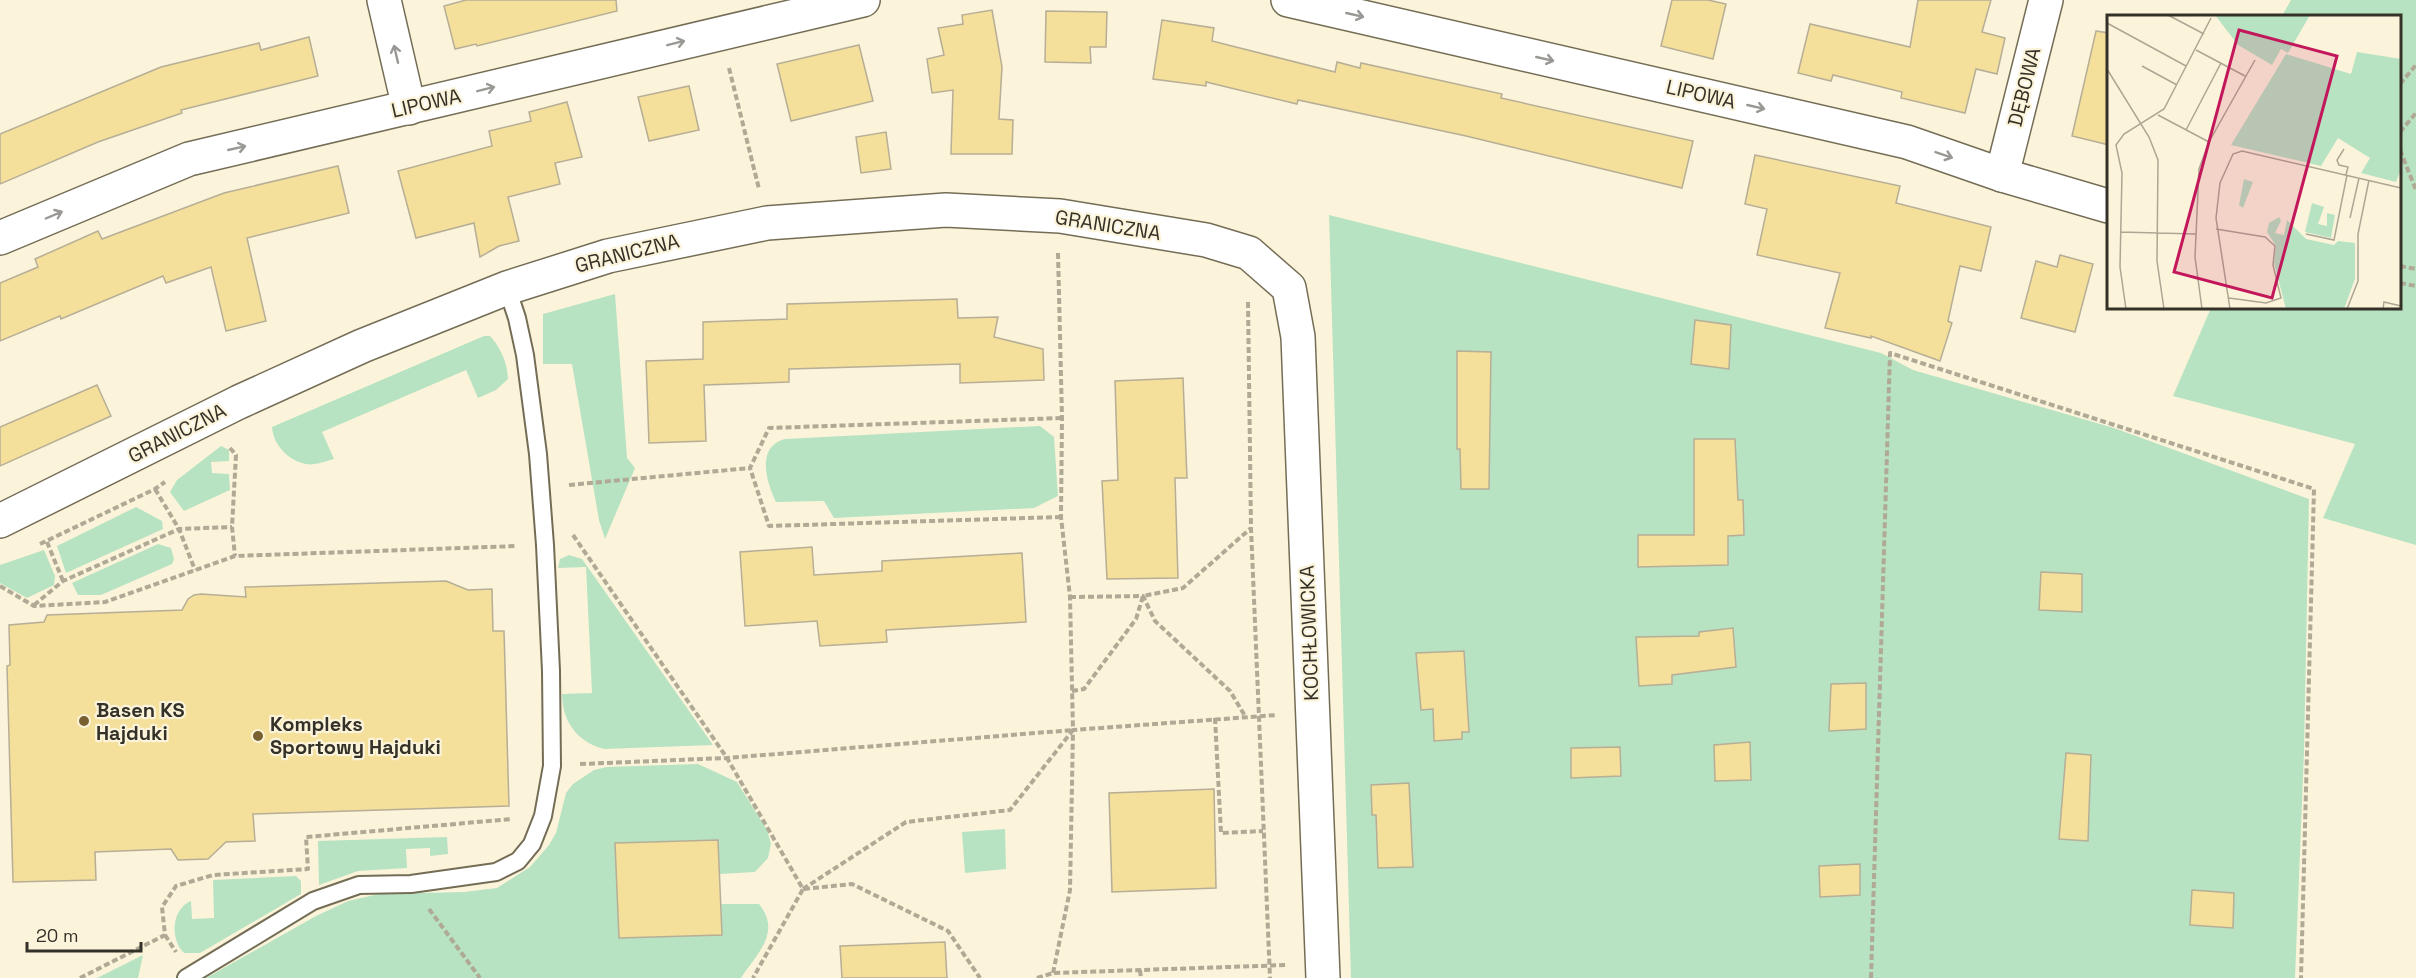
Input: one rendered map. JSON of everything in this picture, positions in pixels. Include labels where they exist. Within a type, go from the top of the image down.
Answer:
[{"type":"street","points":[[384,0],[409,108]]},
{"type":"street","name":"LIPOWA","points":[[0,238],[189,159],[863,0]]},
{"type":"street","name":"DĘBOWA","points":[[2002,175],[2046,0]]},
{"type":"street","name":"LIPOWA","points":[[1295,1],[1907,142],[2002,175],[2107,205]]},
{"type":"street","name":"GRANICZNA","points":[[0,521],[239,402],[362,346],[507,288],[608,256],[768,223],[817,217],[946,210],[1060,216],[1206,240],[1249,253],[1288,288]]},
{"type":"street","name":"KOCHŁOWICKA","points":[[1288,288],[1298,337],[1323,971]]},
{"type":"lane","points":[[186,978],[313,901],[359,885],[411,884],[496,872],[518,861],[532,844],[543,816],[552,766],[551,671],[545,545],[525,355],[517,318],[507,288]]},
{"type":"path","points":[[720,33],[768,223]]},
{"type":"path","points":[[2401,83],[2416,65]]},
{"type":"path","points":[[2401,131],[2416,113]]},
{"type":"path","points":[[2401,152],[2416,190]]},
{"type":"path","points":[[1053,973],[1070,890],[1073,730],[1070,597],[1061,517],[1062,418],[1058,243]]},
{"type":"path","points":[[2401,266],[2416,269]]},
{"type":"path","points":[[2401,283],[2416,286]]},
{"type":"path","points":[[1248,299],[1251,528],[1270,978]]},
{"type":"path","points":[[1871,978],[1890,353],[2314,489],[2301,978]]},
{"type":"path","points":[[1061,517],[769,526],[750,468],[769,428],[1062,418]]},
{"type":"path","points":[[226,442],[236,455],[232,527],[235,556]]},
{"type":"path","points":[[750,468],[540,488],[727,758],[803,890]]},
{"type":"path","points":[[38,545],[155,489],[170,478]]},
{"type":"path","points":[[155,489],[179,529],[195,570]]},
{"type":"path","points":[[34,606],[63,581],[179,529],[232,527]]},
{"type":"path","points":[[1070,597],[1143,596],[1183,588],[1251,528]]},
{"type":"path","points":[[47,542],[63,581]]},
{"type":"path","points":[[0,586],[34,606],[105,602],[235,556],[545,545]]},
{"type":"path","points":[[1072,691],[1084,688],[1123,637],[1136,619],[1143,596]]},
{"type":"path","points":[[1143,596],[1155,621],[1230,691],[1245,716]]},
{"type":"path","points":[[552,766],[727,758],[1215,718],[1312,714]]},
{"type":"path","points":[[1215,718],[1221,833],[1263,831]]},
{"type":"path","points":[[753,978],[803,890],[906,822],[1010,810],[1073,730]]},
{"type":"path","points":[[80,978],[165,935],[162,908],[176,886],[213,875],[308,869],[306,837],[543,816]]},
{"type":"path","points":[[411,884],[480,978]]},
{"type":"path","points":[[803,890],[852,884],[948,931],[980,978]]},
{"type":"path","points":[[1037,978],[1053,973],[1270,965],[1323,971]]},
{"type":"path","points":[[1140,970],[1141,978]]},
{"type":"green space","points":[[2291,0],[2416,0],[2416,545],[2323,518],[2355,444],[2173,396],[2211,309],[2401,309],[2401,15],[2283,15]]},
{"type":"green space","points":[[1329,215],[1881,353],[1913,370],[2114,428],[2309,499],[2304,752],[2295,978],[1351,978]]},
{"type":"green space","points":[[615,294],[627,458],[635,468],[605,539],[599,520],[572,364],[543,364],[543,314]]},
{"type":"green space","points":[[484,336],[490,336],[494,341],[503,356],[506,367],[508,379],[496,390],[478,398],[466,370],[322,432],[334,459],[320,463],[309,464],[288,456],[275,440],[272,427]]},
{"type":"green space","points":[[1040,426],[1054,437],[1058,496],[1034,508],[834,518],[824,501],[776,502],[767,475],[767,457],[770,449],[785,439]]},
{"type":"green space","points":[[221,446],[229,450],[229,461],[211,462],[212,473],[229,474],[230,490],[184,511],[170,492],[177,480]]},
{"type":"green space","points":[[136,507],[162,521],[163,529],[66,573],[57,546]]},
{"type":"green space","points":[[158,544],[171,548],[174,559],[172,564],[101,595],[78,595],[72,583]]},
{"type":"green space","points":[[44,550],[55,576],[54,585],[27,598],[0,583],[0,565]]},
{"type":"green space","points":[[569,555],[582,559],[713,745],[604,749],[586,741],[573,729],[565,713],[562,694],[592,693],[586,567],[558,568],[560,559]]},
{"type":"green space","points":[[698,764],[737,782],[767,830],[771,844],[768,858],[755,872],[720,874],[718,840],[615,843],[619,938],[722,935],[721,904],[759,904],[765,914],[768,933],[760,951],[741,978],[206,978],[316,916],[348,901],[379,894],[464,892],[497,888],[530,867],[549,845],[556,833],[566,793],[573,784],[594,770],[607,767]]},
{"type":"green space","points":[[1005,829],[1006,869],[965,873],[962,832]]},
{"type":"green space","points":[[447,837],[448,854],[430,856],[430,848],[406,849],[407,868],[358,871],[319,885],[318,841]]},
{"type":"green space","points":[[296,876],[301,881],[301,894],[200,953],[184,953],[179,947],[176,941],[175,925],[176,918],[184,905],[191,901],[192,919],[214,918],[213,880]]},
{"type":"green space","points":[[143,955],[138,978],[97,978]]},
{"type":"building","points":[[466,0],[616,0],[617,11],[477,46],[476,44],[455,49],[444,6]]},
{"type":"building","points":[[1672,0],[1708,0],[1726,4],[1713,59],[1661,46]]},
{"type":"building","points":[[1918,0],[1991,0],[1982,32],[2005,38],[1997,74],[1976,69],[1965,113],[1901,98],[1902,92],[1833,75],[1831,81],[1798,73],[1810,24],[1910,47]]},
{"type":"building","points":[[992,10],[1002,67],[999,119],[1013,120],[1012,154],[951,154],[953,90],[932,93],[927,59],[944,55],[938,28],[963,24],[962,15]]},
{"type":"building","points":[[1046,11],[1107,12],[1106,47],[1090,47],[1091,63],[1045,62]]},
{"type":"building","points":[[1162,20],[1214,28],[1212,41],[1335,72],[1337,62],[1360,68],[1361,63],[1502,94],[1501,98],[1693,141],[1682,188],[1466,136],[1298,100],[1297,104],[1206,82],[1206,86],[1153,79]]},
{"type":"building","points":[[2096,31],[2107,33],[2107,145],[2072,136]]},
{"type":"building","points":[[309,37],[318,76],[181,110],[182,113],[98,142],[0,184],[0,134],[161,67],[259,43],[261,50]]},
{"type":"building","points":[[859,45],[873,101],[791,121],[777,64]]},
{"type":"building","points":[[689,86],[699,130],[649,141],[638,97]]},
{"type":"building","points":[[567,102],[582,157],[555,163],[560,184],[508,197],[519,241],[499,246],[480,257],[474,223],[416,238],[398,171],[492,146],[489,131],[531,121],[529,112]]},
{"type":"building","points":[[886,132],[891,169],[861,173],[856,137]]},
{"type":"building","points":[[1755,155],[1900,186],[1896,203],[1991,227],[1981,271],[1960,266],[1948,321],[1952,323],[1940,361],[1871,336],[1871,338],[1825,328],[1840,273],[1757,255],[1767,209],[1745,204]]},
{"type":"building","points":[[338,166],[349,213],[247,238],[266,321],[226,331],[211,267],[166,283],[163,276],[61,319],[60,316],[0,341],[0,283],[38,267],[35,259],[98,231],[102,239],[224,193]]},
{"type":"building","points":[[2060,255],[2093,264],[2075,332],[2021,318],[2036,261],[2057,267]]},
{"type":"building","points":[[957,299],[958,318],[998,317],[994,337],[1043,349],[1044,380],[960,383],[960,364],[789,369],[789,382],[704,385],[706,441],[649,443],[646,361],[703,359],[703,322],[787,319],[787,304]]},
{"type":"building","points":[[1695,320],[1731,325],[1729,369],[1691,364]]},
{"type":"building","points":[[1457,351],[1491,352],[1489,489],[1461,489],[1460,449],[1457,449]]},
{"type":"building","points":[[1183,378],[1187,478],[1175,478],[1178,578],[1107,579],[1102,481],[1118,480],[1115,381]]},
{"type":"building","points":[[97,385],[111,416],[0,466],[0,427]]},
{"type":"building","points":[[1694,439],[1735,439],[1738,500],[1743,500],[1744,535],[1728,536],[1728,565],[1638,567],[1638,535],[1694,535]]},
{"type":"building","points":[[812,547],[814,575],[882,571],[882,561],[1022,553],[1026,622],[886,630],[887,642],[820,646],[817,621],[745,626],[740,552]]},
{"type":"building","points":[[2041,572],[2082,574],[2082,612],[2039,610]]},
{"type":"building","name":"Kompleks Sportowy Hajduki","points":[[446,581],[468,590],[492,589],[493,631],[504,631],[509,806],[253,814],[255,841],[226,842],[208,859],[178,860],[171,849],[95,852],[96,880],[13,882],[7,666],[10,665],[9,625],[44,622],[47,615],[182,610],[188,599],[194,595],[246,597],[245,587]]},
{"type":"building","points":[[1733,628],[1736,667],[1672,675],[1672,684],[1639,686],[1636,637],[1699,636],[1699,632]]},
{"type":"building","points":[[1464,651],[1469,732],[1462,732],[1462,739],[1434,741],[1433,709],[1421,710],[1416,653]]},
{"type":"building","points":[[1866,683],[1866,729],[1829,731],[1831,684]]},
{"type":"building","points":[[1750,742],[1751,780],[1715,781],[1714,745]]},
{"type":"building","points":[[1620,747],[1621,776],[1571,778],[1571,748]]},
{"type":"building","points":[[2066,753],[2091,755],[2088,841],[2059,839]]},
{"type":"building","points":[[1409,783],[1413,867],[1378,868],[1376,815],[1372,815],[1371,785]]},
{"type":"building","points":[[1214,789],[1216,888],[1112,892],[1109,793]]},
{"type":"building","points":[[718,840],[722,935],[619,938],[615,843]]},
{"type":"building","points":[[1860,864],[1860,895],[1820,897],[1819,866]]},
{"type":"building","points":[[2192,890],[2234,893],[2233,928],[2190,925]]},
{"type":"building","points":[[945,942],[947,978],[842,978],[840,946]]},
{"type":"place","name":"Basen KS Hajduki","points":[[84,721]]},
{"type":"place","name":"Kompleks Sportowy Hajduki","points":[[258,736]]}]
